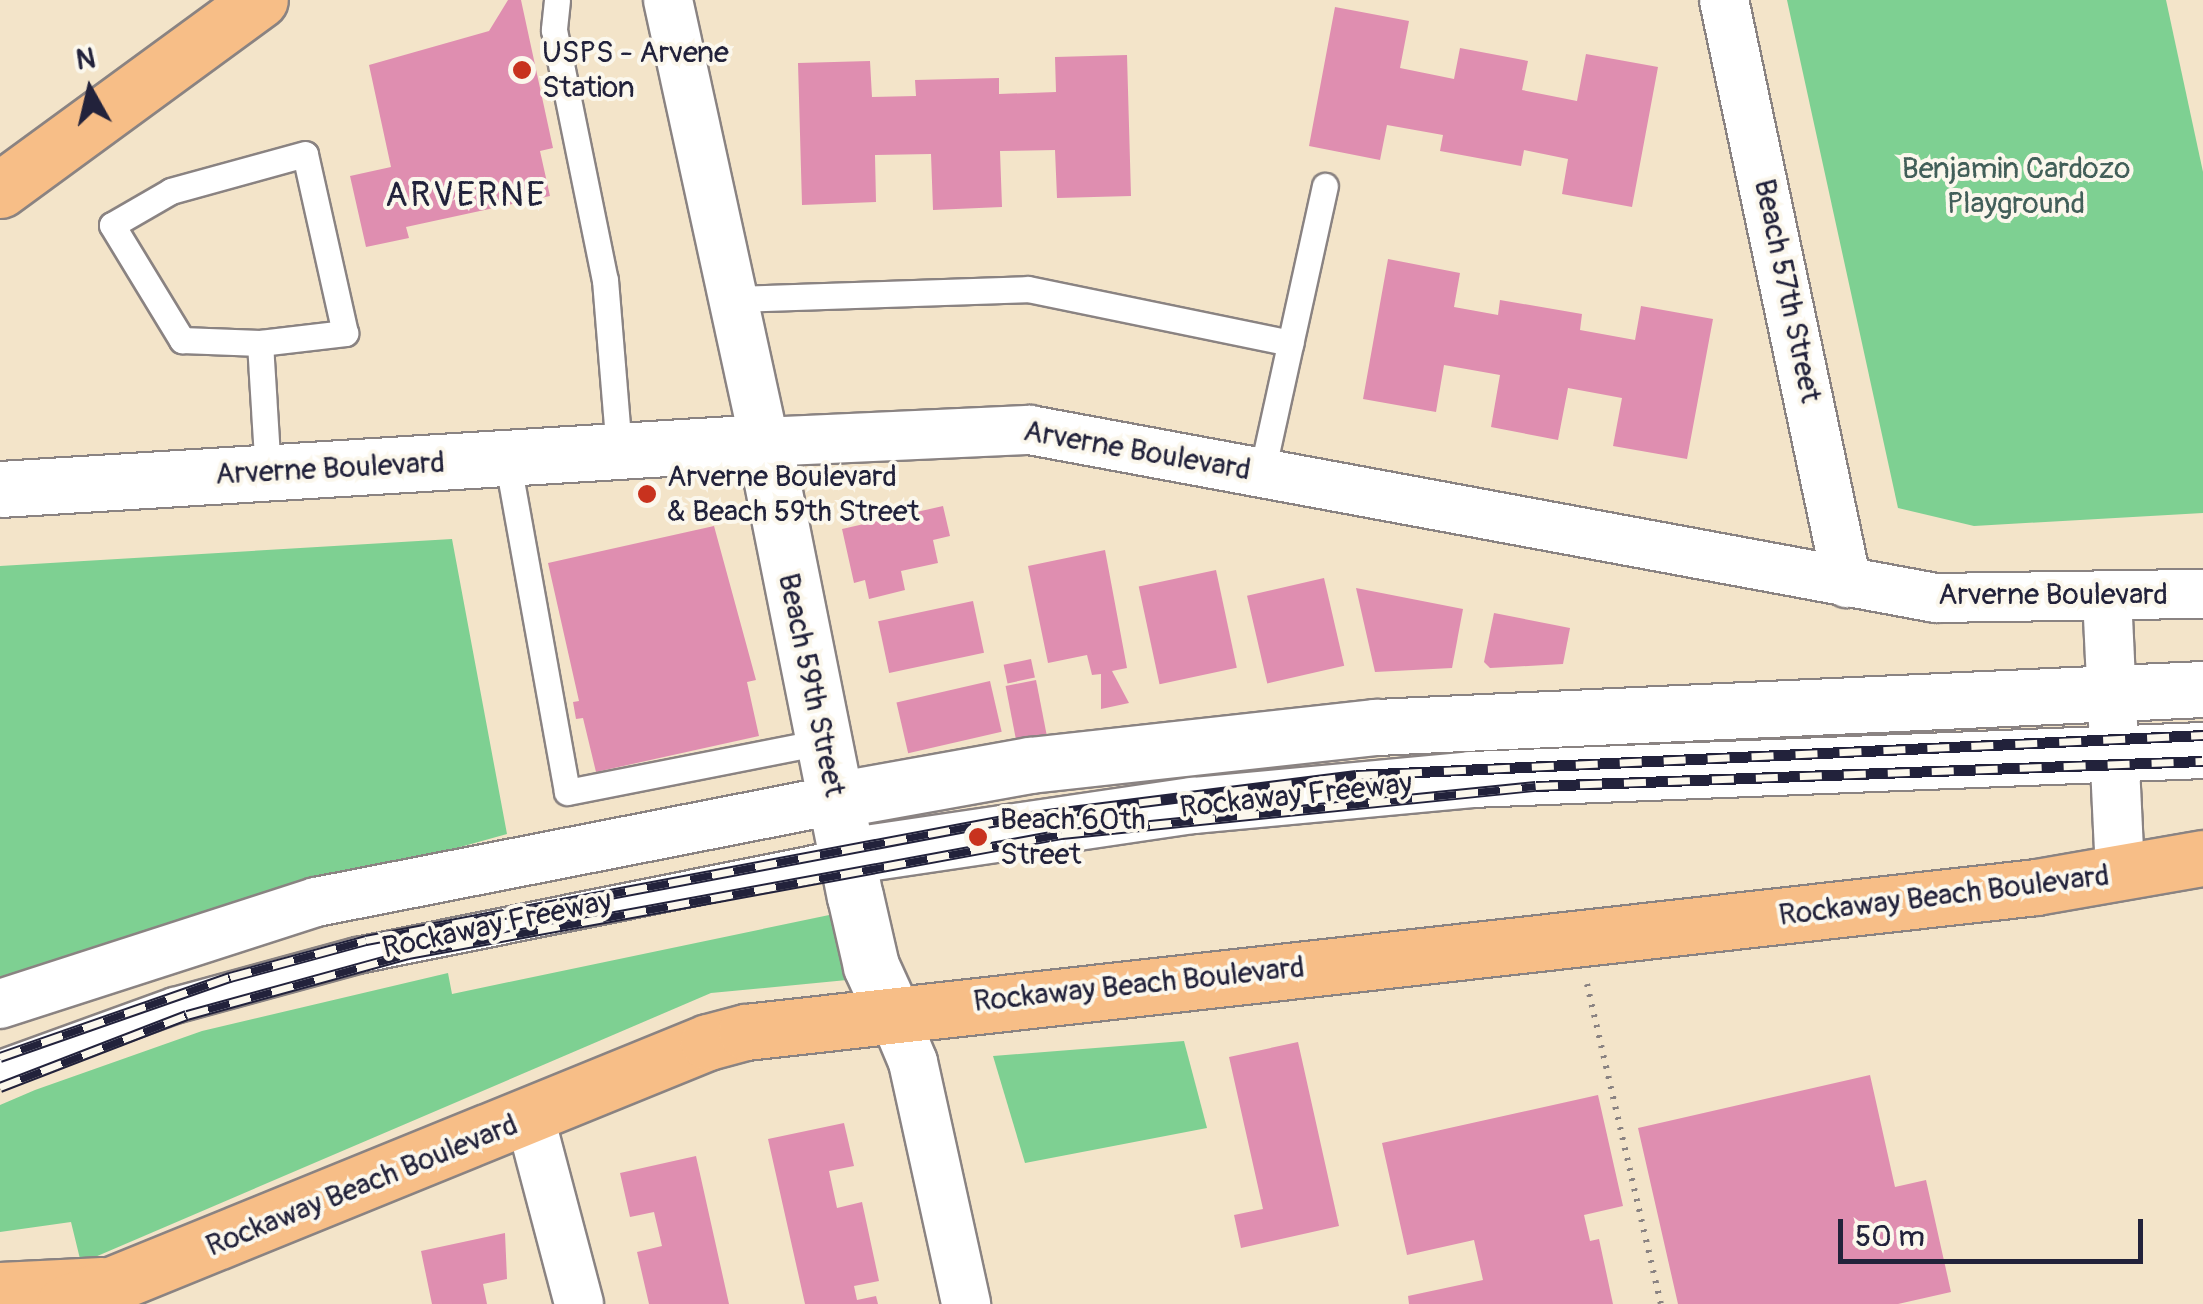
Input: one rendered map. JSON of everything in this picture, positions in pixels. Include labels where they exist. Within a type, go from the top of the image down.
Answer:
[{"type":"main road","points":[[0,190],[260,0]]},
{"type":"main road","name":"Rockaway Beach Boulevard","points":[[64,1304],[122,1294],[708,1042],[892,1012],[2120,875],[2203,858]]},
{"type":"main road","name":"Rockaway Beach Boulevard","points":[[0,1290],[122,1294]]},
{"type":"street","name":"Beach 59th Street","points":[[668,0],[764,442],[834,800],[871,966],[913,1062],[966,1304]]},
{"type":"street","name":"Beach 57th Street","points":[[1724,0],[1847,583]]},
{"type":"street","name":"Arverne Boulevard","points":[[0,489],[764,442],[1030,430],[1847,583],[1964,601],[2203,594]]},
{"type":"street","points":[[2107,596],[2120,875]]},
{"type":"street","name":"Rockaway Freeway","points":[[0,1004],[316,902],[1030,765],[1376,727],[2203,689]]},
{"type":"street","name":"Rockaway Freeway","points":[[0,1068],[174,1005],[357,954],[846,856],[1177,807],[1386,786],[2203,750]]},
{"type":"street","points":[[530,1118],[579,1304]]},
{"type":"lane","points":[[557,0],[554,30],[605,280],[619,452]]},
{"type":"lane","points":[[305,154],[345,332],[260,342],[182,340],[112,226],[171,191],[305,154]]},
{"type":"lane","points":[[1262,472],[1325,186]]},
{"type":"lane","points":[[733,298],[1028,289],[1290,343]]},
{"type":"lane","points":[[260,342],[268,472]]},
{"type":"lane","points":[[507,458],[567,792],[823,742]]},
{"type":"path","points":[[1579,938],[1661,1304]]},
{"type":"green space","name":"Benjamin Cardozo Playground","points":[[1787,0],[2166,0],[2203,172],[2203,513],[1974,526],[1898,508]]},
{"type":"green space","points":[[452,539],[507,834],[87,951],[0,986],[0,566]]},
{"type":"green space","points":[[834,914],[847,980],[711,993],[81,1263],[71,1222],[0,1232],[0,1105],[35,1090],[202,1031],[448,973],[452,994]]},
{"type":"green space","points":[[1184,1041],[1207,1128],[1025,1163],[993,1056]]},
{"type":"building","points":[[508,0],[521,0],[553,148],[540,151],[550,196],[406,227],[409,238],[366,247],[350,176],[391,167],[369,65],[489,31]]},
{"type":"building","points":[[1335,7],[1409,21],[1400,68],[1454,79],[1460,48],[1528,61],[1522,90],[1577,101],[1586,54],[1658,67],[1632,207],[1562,194],[1568,159],[1524,150],[1521,166],[1440,151],[1443,135],[1387,125],[1380,160],[1309,146]]},
{"type":"building","points":[[1127,55],[1131,196],[1057,198],[1055,150],[1000,151],[1002,207],[933,210],[931,154],[875,155],[876,202],[802,205],[798,63],[870,61],[872,97],[916,96],[915,80],[999,78],[999,94],[1056,92],[1055,57]]},
{"type":"building","points":[[1388,259],[1460,273],[1454,307],[1498,315],[1500,300],[1582,314],[1580,330],[1635,340],[1641,306],[1713,319],[1687,459],[1613,446],[1622,398],[1568,388],[1558,440],[1491,427],[1500,375],[1444,365],[1436,412],[1363,399]]},
{"type":"building","points":[[943,506],[950,536],[933,540],[938,563],[901,571],[905,590],[869,599],[865,580],[854,583],[842,529]]},
{"type":"building","points":[[714,526],[756,680],[747,682],[759,736],[596,772],[583,718],[576,719],[573,702],[579,701],[548,563]]},
{"type":"building","points":[[1105,550],[1127,668],[1112,671],[1129,703],[1101,709],[1101,674],[1092,675],[1087,655],[1048,663],[1028,566]]},
{"type":"building","points":[[1216,570],[1237,668],[1160,684],[1139,586]]},
{"type":"building","points":[[1324,578],[1344,666],[1267,683],[1247,596]]},
{"type":"building","points":[[1356,588],[1463,609],[1452,668],[1375,672]]},
{"type":"building","points":[[973,601],[984,653],[889,673],[878,621]]},
{"type":"building","points":[[1494,613],[1570,628],[1563,664],[1490,668],[1484,662]]},
{"type":"building","points":[[1031,659],[1035,678],[1008,683],[1004,665]]},
{"type":"building","points":[[1036,680],[1048,744],[1018,750],[1006,686]]},
{"type":"building","points":[[990,681],[1002,732],[908,753],[896,703]]},
{"type":"building","points":[[1298,1042],[1339,1226],[1241,1248],[1234,1215],[1263,1209],[1229,1057]]},
{"type":"building","points":[[1870,1075],[1895,1187],[1926,1180],[1951,1292],[1898,1304],[1678,1304],[1638,1128]]},
{"type":"building","points":[[1598,1095],[1623,1206],[1584,1215],[1590,1241],[1599,1239],[1613,1304],[1409,1304],[1408,1296],[1483,1280],[1474,1240],[1407,1255],[1382,1143]]},
{"type":"building","points":[[844,1123],[854,1166],[829,1171],[837,1208],[862,1202],[879,1281],[854,1286],[857,1300],[876,1296],[878,1304],[805,1304],[768,1139]]},
{"type":"building","points":[[696,1156],[729,1304],[649,1304],[637,1252],[662,1246],[654,1212],[630,1217],[620,1173]]},
{"type":"building","points":[[505,1233],[507,1279],[483,1284],[487,1304],[432,1304],[421,1251]]},
{"type":"railway","points":[[0,1057],[230,977],[366,940],[1008,819],[1356,775],[2203,735]]},
{"type":"railway","points":[[0,1087],[187,1015],[408,954],[1062,834],[1536,786],[2203,761]]},
{"type":"place","name":"USPS - Arvene Station","points":[[522,70]]},
{"type":"place","name":"Arverne Boulevard & Beach 59th Street","points":[[647,494]]},
{"type":"place","name":"Beach 60th Street","points":[[978,837]]},
{"type":"district","name":"ARVERNE","points":[[466,195]]}]
